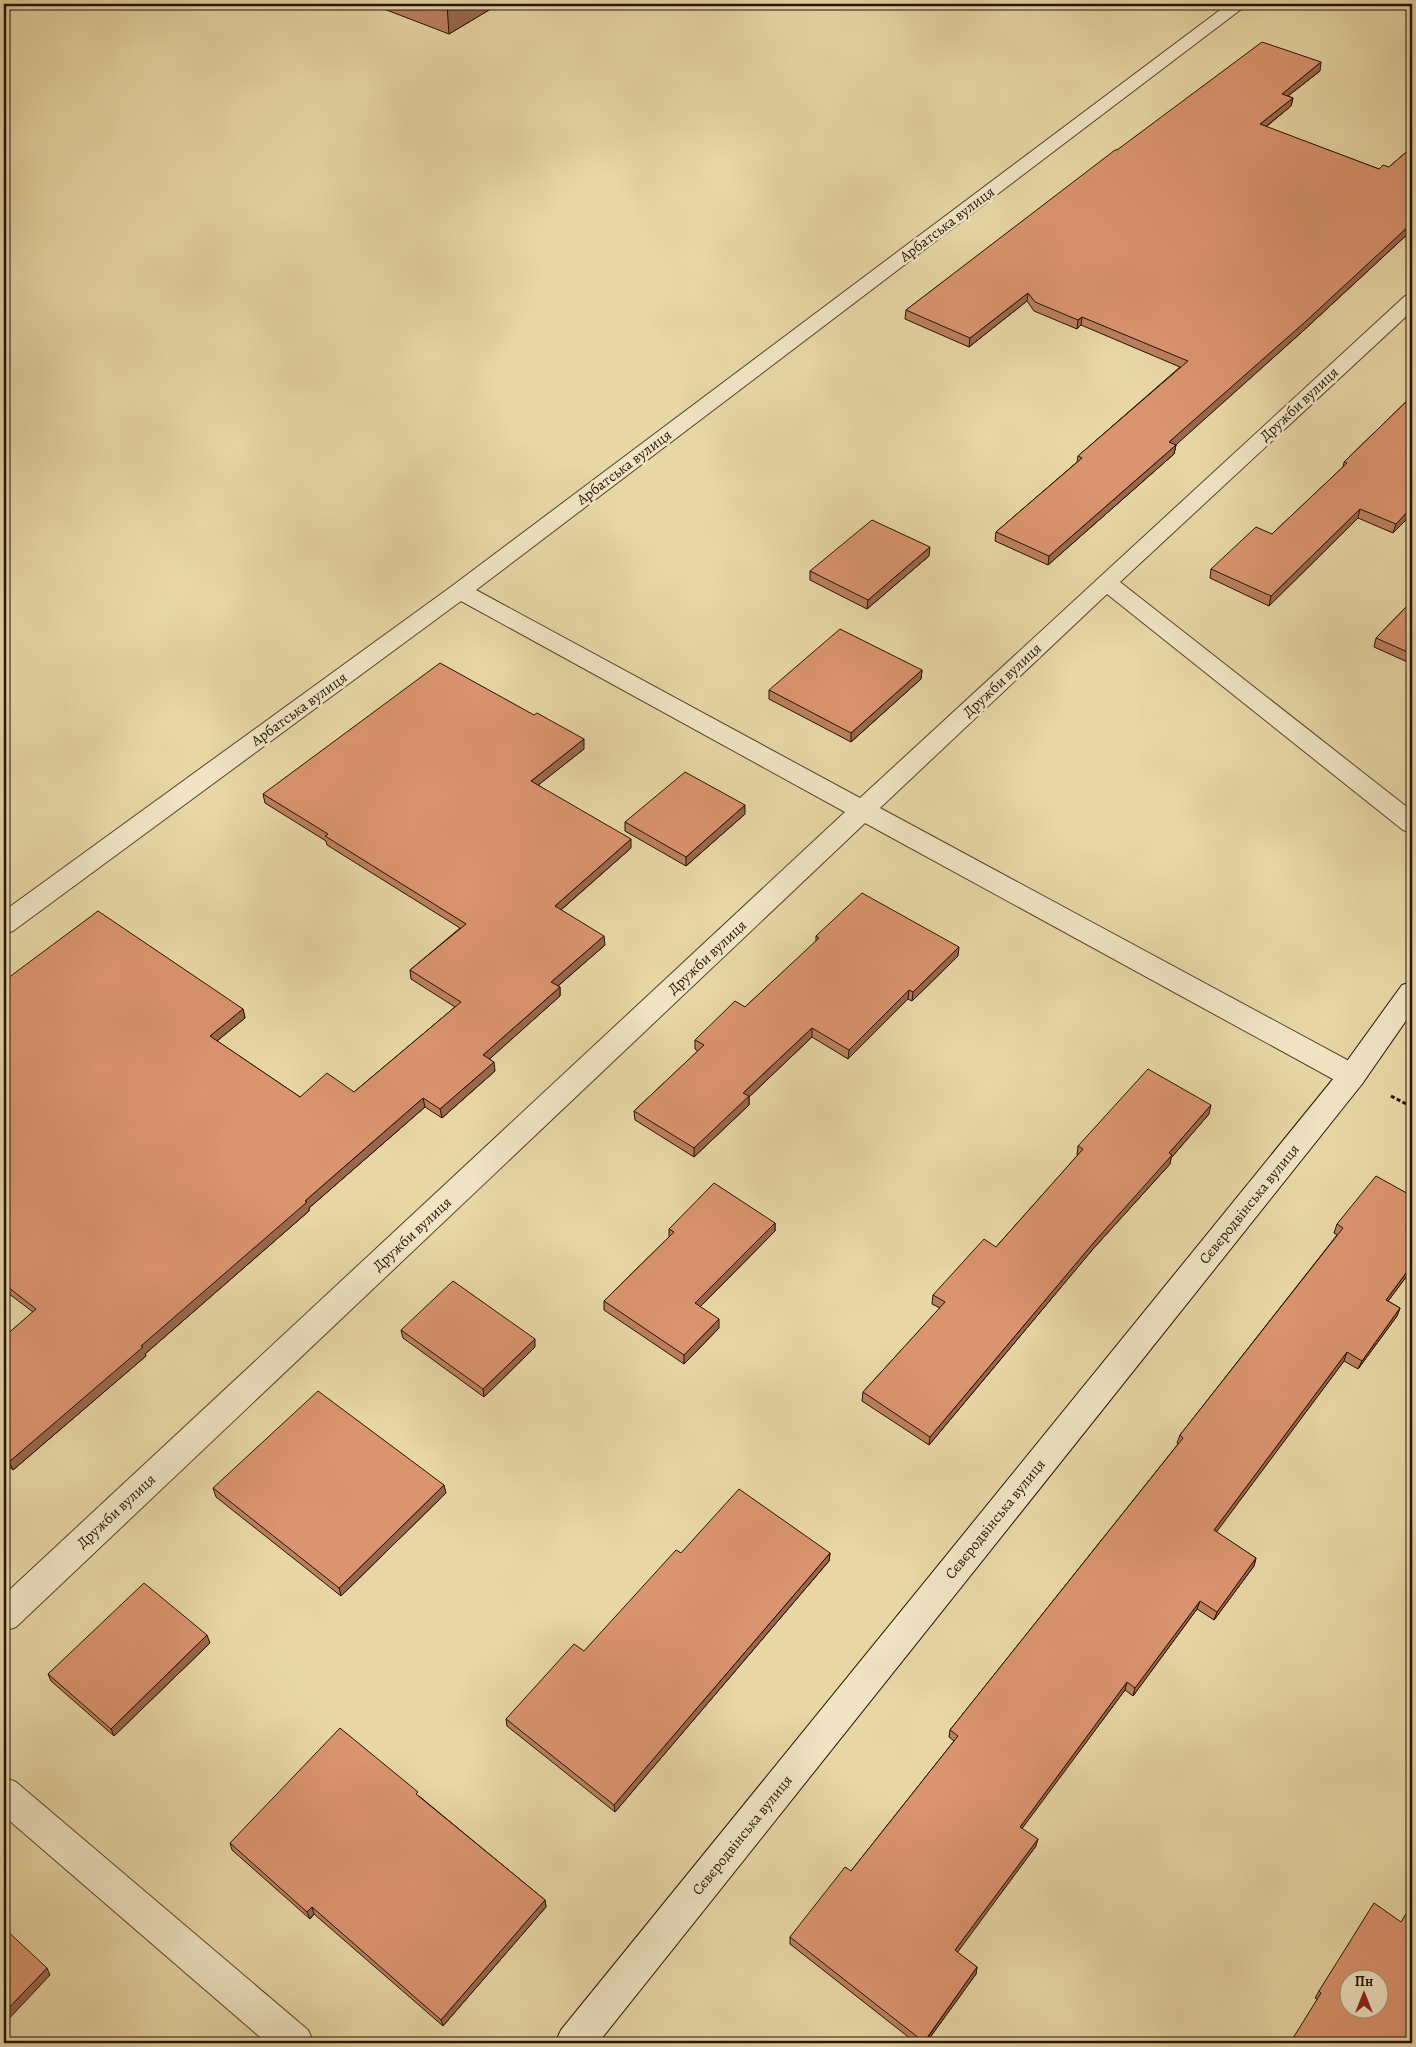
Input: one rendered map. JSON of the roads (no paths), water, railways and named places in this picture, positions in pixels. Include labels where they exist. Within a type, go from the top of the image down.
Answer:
[{"type":"street","name":"Арбатська вулиця","points":[[4,924],[460,591],[1239,4]]},
{"type":"street","name":"Дружби вулиця","points":[[4,1616],[1106,582],[1412,300]]},
{"type":"street","points":[[1106,582],[1412,824]]},
{"type":"street","points":[[460,591],[1352,1076]]},
{"type":"street","name":"Сєвєродвінська вулиця","points":[[574,2043],[1352,1076],[1412,992]]},
{"type":"street","points":[[4,1794],[295,2043]]}]
